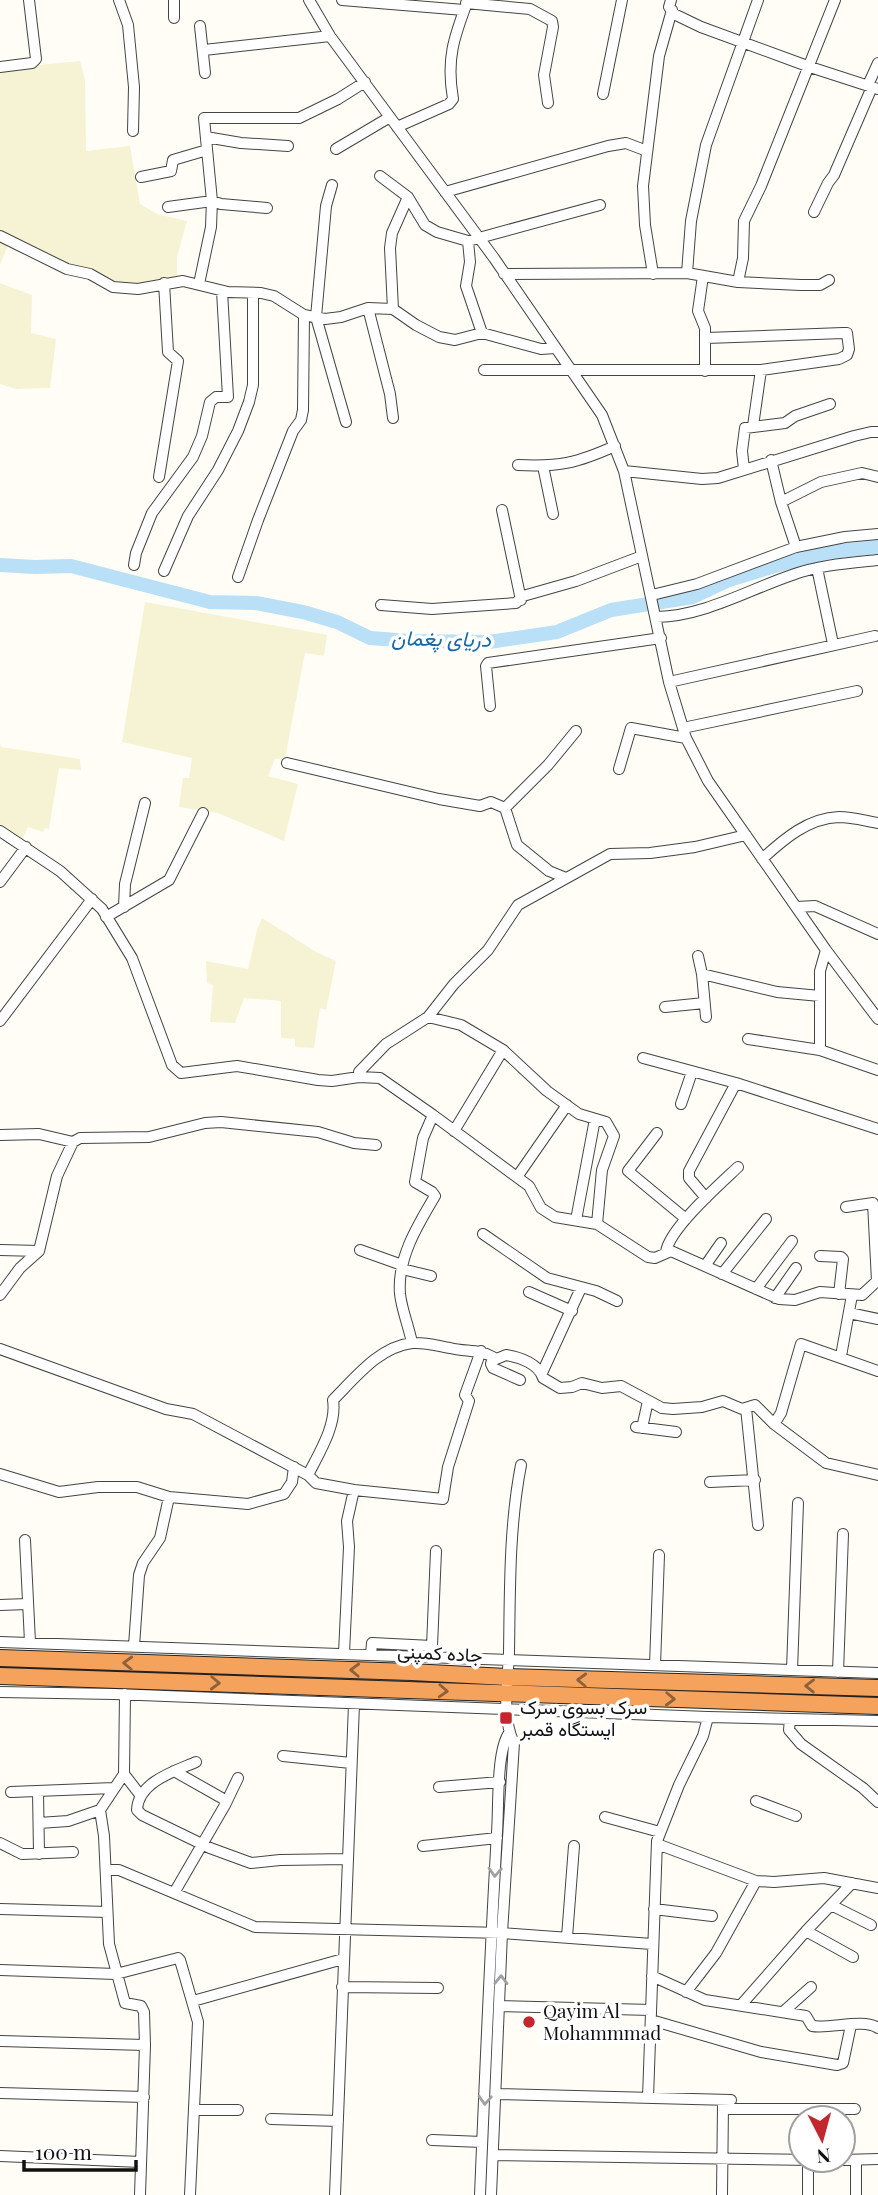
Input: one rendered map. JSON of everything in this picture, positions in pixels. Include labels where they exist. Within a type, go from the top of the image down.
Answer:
[{"type":"highway","name":"جاده کمپنی","points":[[0,1658],[411,1672],[507,1693],[878,1688]]},
{"type":"highway","name":"جاده کمپنی","points":[[0,1676],[878,1706]]},
{"type":"street","points":[[0,67],[32,63],[36,59],[29,0]]},
{"type":"street","points":[[119,0],[130,37],[134,87],[133,131]]},
{"type":"street","points":[[173,0],[174,18]]},
{"type":"street","points":[[309,0],[330,36],[445,192],[473,240],[504,274],[601,415],[624,471],[669,682],[685,733],[708,781],[826,950],[878,1019]]},
{"type":"street","points":[[342,0],[530,9],[552,21],[553,32],[544,75],[548,103]]},
{"type":"street","points":[[603,94],[622,0]]},
{"type":"street","points":[[687,273],[691,221],[706,145],[758,0]]},
{"type":"street","points":[[738,282],[743,258],[744,221],[810,67],[835,0]]},
{"type":"street","points":[[397,127],[449,104],[453,99],[449,65],[451,45],[466,4]]},
{"type":"street","points":[[653,274],[643,204],[659,56],[671,5],[701,27],[873,87]]},
{"type":"street","points":[[200,26],[205,73]]},
{"type":"street","points":[[204,50],[330,36]]},
{"type":"street","points":[[814,212],[834,175],[873,87],[878,63]]},
{"type":"street","points":[[199,284],[211,227],[212,201],[206,117],[299,118],[365,82]]},
{"type":"street","points":[[335,149],[390,117]]},
{"type":"street","points":[[206,137],[241,143],[288,146]]},
{"type":"street","points":[[445,192],[608,146],[626,143],[647,151]]},
{"type":"street","points":[[141,177],[171,171],[173,160],[207,150]]},
{"type":"street","points":[[380,176],[408,197],[425,225],[437,232],[473,240],[600,205]]},
{"type":"street","points":[[332,185],[326,206],[316,317],[346,422]]},
{"type":"street","points":[[393,309],[390,248],[392,233],[408,197]]},
{"type":"street","points":[[168,207],[212,201],[267,208]]},
{"type":"street","points":[[0,236],[67,269],[90,274],[113,287],[138,289],[183,281],[222,291],[274,296],[304,315],[316,317],[341,317],[368,308],[393,309],[416,326],[439,337],[455,340],[482,333],[541,349],[555,348]]},
{"type":"street","points":[[473,240],[466,286],[482,333]]},
{"type":"street","points":[[504,274],[687,273],[738,282],[802,285],[820,285],[829,280]]},
{"type":"street","points":[[703,276],[698,311],[706,338],[705,371]]},
{"type":"street","points":[[159,477],[178,361],[168,352],[164,283]]},
{"type":"street","points":[[134,565],[135,554],[152,513],[193,457],[202,436],[210,402],[216,397],[228,397],[222,291]]},
{"type":"street","points":[[164,571],[188,516],[218,470],[249,402],[253,385],[253,293]]},
{"type":"street","points":[[368,308],[390,394],[393,418]]},
{"type":"street","points":[[238,577],[293,431],[301,420],[304,315]]},
{"type":"street","points":[[484,370],[761,370],[838,359],[847,355],[849,349],[848,333],[706,338]]},
{"type":"street","points":[[752,426],[761,370]]},
{"type":"street","points":[[744,469],[741,451],[745,428],[785,423],[794,416],[830,404]]},
{"type":"street","points":[[624,471],[702,479],[718,478],[771,460],[878,432]]},
{"type":"street","points":[[518,465],[573,463],[615,446]]},
{"type":"street","points":[[771,460],[796,547]]},
{"type":"street","points":[[543,466],[554,514]]},
{"type":"street","points":[[781,502],[821,482],[862,473],[878,477]]},
{"type":"street","points":[[502,510],[521,600]]},
{"type":"street","points":[[652,596],[697,584],[796,547],[845,537],[878,534]]},
{"type":"street","points":[[381,605],[432,609],[510,604],[521,600],[523,596],[576,581],[642,556]]},
{"type":"street","points":[[656,614],[687,615],[793,574],[878,560]]},
{"type":"street","points":[[817,568],[833,644]]},
{"type":"street","points":[[669,682],[875,636]]},
{"type":"street","points":[[490,706],[486,666],[488,663],[661,638]]},
{"type":"street","points":[[619,769],[631,728],[685,733],[857,691]]},
{"type":"street","points":[[505,808],[548,765],[576,731]]},
{"type":"street","points":[[287,763],[439,799],[480,806],[491,802],[505,808],[517,845],[549,871],[566,878]]},
{"type":"street","points":[[124,907],[125,884],[145,803]]},
{"type":"street","points":[[106,917],[169,880],[204,813]]},
{"type":"street","points":[[762,859],[785,839],[813,822],[839,817],[878,823]]},
{"type":"street","points":[[0,831],[60,870],[102,909],[132,958],[172,1065],[181,1073],[237,1066],[318,1080],[380,1078],[529,1186],[541,1208],[561,1220],[597,1224],[648,1257],[655,1258],[666,1252],[676,1253],[786,1301],[820,1292],[864,1294],[878,1281],[873,1203],[846,1207]]},
{"type":"street","points":[[359,1077],[362,1068],[380,1049],[428,1017],[454,984],[488,950],[518,905],[610,854],[650,853],[695,847],[746,835]]},
{"type":"street","points":[[0,883],[26,847]]},
{"type":"street","points":[[0,1021],[92,899]]},
{"type":"street","points":[[797,907],[815,906],[878,934]]},
{"type":"street","points":[[820,1050],[820,971],[826,950]]},
{"type":"street","points":[[698,956],[706,1017]]},
{"type":"street","points":[[702,974],[777,992],[820,996]]},
{"type":"street","points":[[665,1007],[704,1003]]},
{"type":"street","points":[[428,1017],[461,1025],[503,1049],[519,1066],[579,1114],[606,1122],[614,1136],[602,1170],[597,1224]]},
{"type":"street","points":[[748,1039],[820,1050],[878,1070]]},
{"type":"street","points":[[454,1131],[503,1049]]},
{"type":"street","points":[[643,1058],[736,1083],[878,1129]]},
{"type":"street","points":[[681,1104],[692,1072]]},
{"type":"street","points":[[706,1198],[690,1178],[689,1171],[736,1083]]},
{"type":"street","points":[[517,1177],[567,1105]]},
{"type":"street","points":[[412,1343],[400,1294],[402,1267],[408,1246],[435,1196],[415,1182],[423,1138],[433,1115]]},
{"type":"street","points":[[576,1220],[595,1119]]},
{"type":"street","points":[[0,1296],[20,1268],[39,1251],[57,1176],[73,1142],[80,1138],[149,1137],[205,1123],[221,1122],[318,1132],[354,1143],[376,1145]]},
{"type":"street","points":[[657,1133],[628,1171],[686,1219]]},
{"type":"street","points":[[0,1135],[39,1134],[73,1142]]},
{"type":"street","points":[[666,1252],[667,1243],[686,1219],[738,1167]]},
{"type":"street","points":[[722,1274],[766,1219]]},
{"type":"street","points":[[483,1234],[547,1278],[617,1301]]},
{"type":"street","points":[[756,1289],[792,1241]]},
{"type":"street","points":[[705,1266],[721,1244]]},
{"type":"street","points":[[0,1250],[39,1251]]},
{"type":"street","points":[[360,1250],[431,1276]]},
{"type":"street","points":[[820,1256],[843,1259],[839,1294]]},
{"type":"street","points":[[775,1298],[796,1268]]},
{"type":"street","points":[[542,1373],[581,1288]]},
{"type":"street","points":[[529,1292],[572,1311]]},
{"type":"street","points":[[841,1356],[852,1295]]},
{"type":"street","points":[[849,1312],[878,1319]]},
{"type":"street","points":[[308,1475],[332,1421],[335,1410],[333,1400],[379,1356],[412,1343],[481,1351],[494,1360]]},
{"type":"street","points":[[774,1423],[781,1413],[801,1343],[878,1371]]},
{"type":"street","points":[[0,1349],[166,1409],[193,1414],[294,1467],[316,1483],[354,1490],[443,1499],[448,1468],[469,1401],[465,1395],[481,1351]]},
{"type":"street","points":[[520,1380],[493,1368],[491,1364],[494,1360],[510,1355],[536,1366],[549,1382],[560,1388],[587,1383],[602,1388],[621,1386],[662,1408],[702,1407],[723,1401],[736,1408],[759,1406],[774,1423],[826,1463],[878,1475]]},
{"type":"street","points":[[648,1401],[639,1428],[676,1432]]},
{"type":"street","points":[[746,1408],[758,1525]]},
{"type":"street","points":[[480,2195],[496,1933],[514,1743],[509,1732],[507,1693],[512,1529],[521,1465]]},
{"type":"street","points":[[0,1474],[59,1492],[132,1486],[169,1497],[248,1504],[284,1494],[292,1482],[294,1467]]},
{"type":"street","points":[[710,1482],[755,1480]]},
{"type":"street","points":[[344,1653],[349,1547],[347,1521],[354,1490]]},
{"type":"street","points":[[134,1646],[139,1575],[143,1563],[160,1538],[169,1497]]},
{"type":"street","points":[[792,1670],[798,1503]]},
{"type":"street","points":[[838,1672],[843,1534]]},
{"type":"street","points":[[25,1540],[30,1642]]},
{"type":"street","points":[[371,1654],[372,1643],[432,1646],[436,1550]]},
{"type":"street","points":[[655,1665],[659,1555]]},
{"type":"street","points":[[0,1605],[27,1604]]},
{"type":"street","points":[[0,1642],[878,1672]]},
{"type":"street","points":[[0,1692],[125,1694],[354,1704],[507,1693],[708,1717],[878,1721]]},
{"type":"street","points":[[39,1823],[68,1821],[100,1810],[124,1774],[125,1694]]},
{"type":"street","points":[[335,2195],[354,1704]]},
{"type":"street","points":[[648,2098],[657,1844],[679,1785],[703,1736],[708,1717]]},
{"type":"street","points":[[790,1718],[789,1730],[801,1744],[863,1788],[878,1802]]},
{"type":"street","points":[[491,2195],[500,2006],[496,1933],[497,1838],[503,1742],[509,1732]]},
{"type":"street","points":[[282,1756],[351,1763]]},
{"type":"street","points":[[196,1762],[156,1779],[141,1796],[136,1810],[202,1844],[251,1863],[347,1860]]},
{"type":"street","points":[[174,1771],[227,1801]]},
{"type":"street","points":[[124,1774],[141,1796]]},
{"type":"street","points":[[174,1893],[227,1801],[237,1778]]},
{"type":"street","points":[[439,1787],[500,1782]]},
{"type":"street","points":[[11,1792],[114,1788]]},
{"type":"street","points":[[38,1791],[39,1854]]},
{"type":"street","points":[[756,1801],[796,1816]]},
{"type":"street","points":[[100,1810],[104,1836],[109,1944],[125,2003],[141,2006],[144,2012],[140,2195]]},
{"type":"street","points":[[605,1817],[660,1832]]},
{"type":"street","points":[[423,1846],[497,1838]]},
{"type":"street","points":[[0,1843],[22,1854],[73,1852]]},
{"type":"street","points":[[657,1844],[756,1881],[824,1878],[878,1888]]},
{"type":"street","points":[[568,1937],[574,1846]]},
{"type":"street","points":[[106,1870],[119,1870],[255,1927],[496,1933],[652,1944]]},
{"type":"street","points":[[686,1992],[716,1952],[756,1881]]},
{"type":"street","points":[[741,2005],[852,1883]]},
{"type":"street","points":[[831,1905],[871,1926]]},
{"type":"street","points":[[0,1909],[107,1912]]},
{"type":"street","points":[[654,1909],[712,1916]]},
{"type":"street","points":[[806,1931],[853,1957]]},
{"type":"street","points":[[0,1970],[116,1974],[178,1958],[198,2022],[190,2195]]},
{"type":"street","points":[[193,2001],[343,1959]]},
{"type":"street","points":[[652,1976],[705,2000],[806,2016],[810,2024],[817,2027],[866,2024],[878,2028]]},
{"type":"street","points":[[342,1986],[438,1988]]},
{"type":"street","points":[[783,2012],[811,1987]]},
{"type":"street","points":[[500,2006],[651,2015],[761,2052],[837,2065],[843,2063],[851,2025]]},
{"type":"street","points":[[0,2041],[145,2045]]},
{"type":"street","points":[[0,2094],[144,2097]]},
{"type":"street","points":[[496,2094],[648,2098],[787,2106]]},
{"type":"street","points":[[722,2195],[726,2103]]},
{"type":"street","points":[[194,2109],[238,2110]]},
{"type":"street","points":[[271,2119],[338,2121]]},
{"type":"street","points":[[432,2140],[482,2142]]},
{"type":"street","points":[[493,2155],[787,2160]]},
{"type":"street","points":[[0,2156],[141,2162]]},
{"type":"street","points":[[857,2160],[878,2160]]},
{"type":"street","points":[[808,2195],[810,2174]]},
{"type":"street","points":[[856,2174],[856,2195]]},
{"type":"shaded area","points":[[80,61],[85,80],[86,151],[130,146],[140,204],[157,214],[187,221],[177,257],[177,277],[138,287],[114,285],[10,240],[0,265],[0,69]]},
{"type":"shaded area","points":[[0,283],[32,295],[31,333],[56,339],[50,388],[16,389],[0,384]]},
{"type":"shaded area","points":[[145,602],[327,635],[324,656],[305,653],[285,758],[275,759],[268,776],[298,784],[284,841],[218,813],[179,807],[183,778],[189,778],[192,758],[122,742]]},
{"type":"shaded area","points":[[0,744],[1,747],[80,759],[81,770],[59,768],[49,829],[45,828],[43,832],[28,827],[21,842],[0,827]]},
{"type":"shaded area","points":[[262,918],[318,953],[336,961],[326,1010],[320,1008],[314,1048],[295,1047],[295,1039],[281,1038],[281,1001],[244,998],[235,1023],[210,1022],[213,985],[207,983],[206,961],[248,969]]},
{"type":"waterway","name":"دریای پغمان","points":[[0,565],[71,566],[210,602],[256,603],[303,612],[337,622],[370,638],[489,642],[557,632],[611,610],[693,597],[729,580],[830,552],[878,547]]},
{"type":"place","name":"سرک بسوی سرک ایستگاه قمبر","points":[[506,1718]]},
{"type":"place","name":"Qayim Al Mohammmad","points":[[529,2022]]}]
